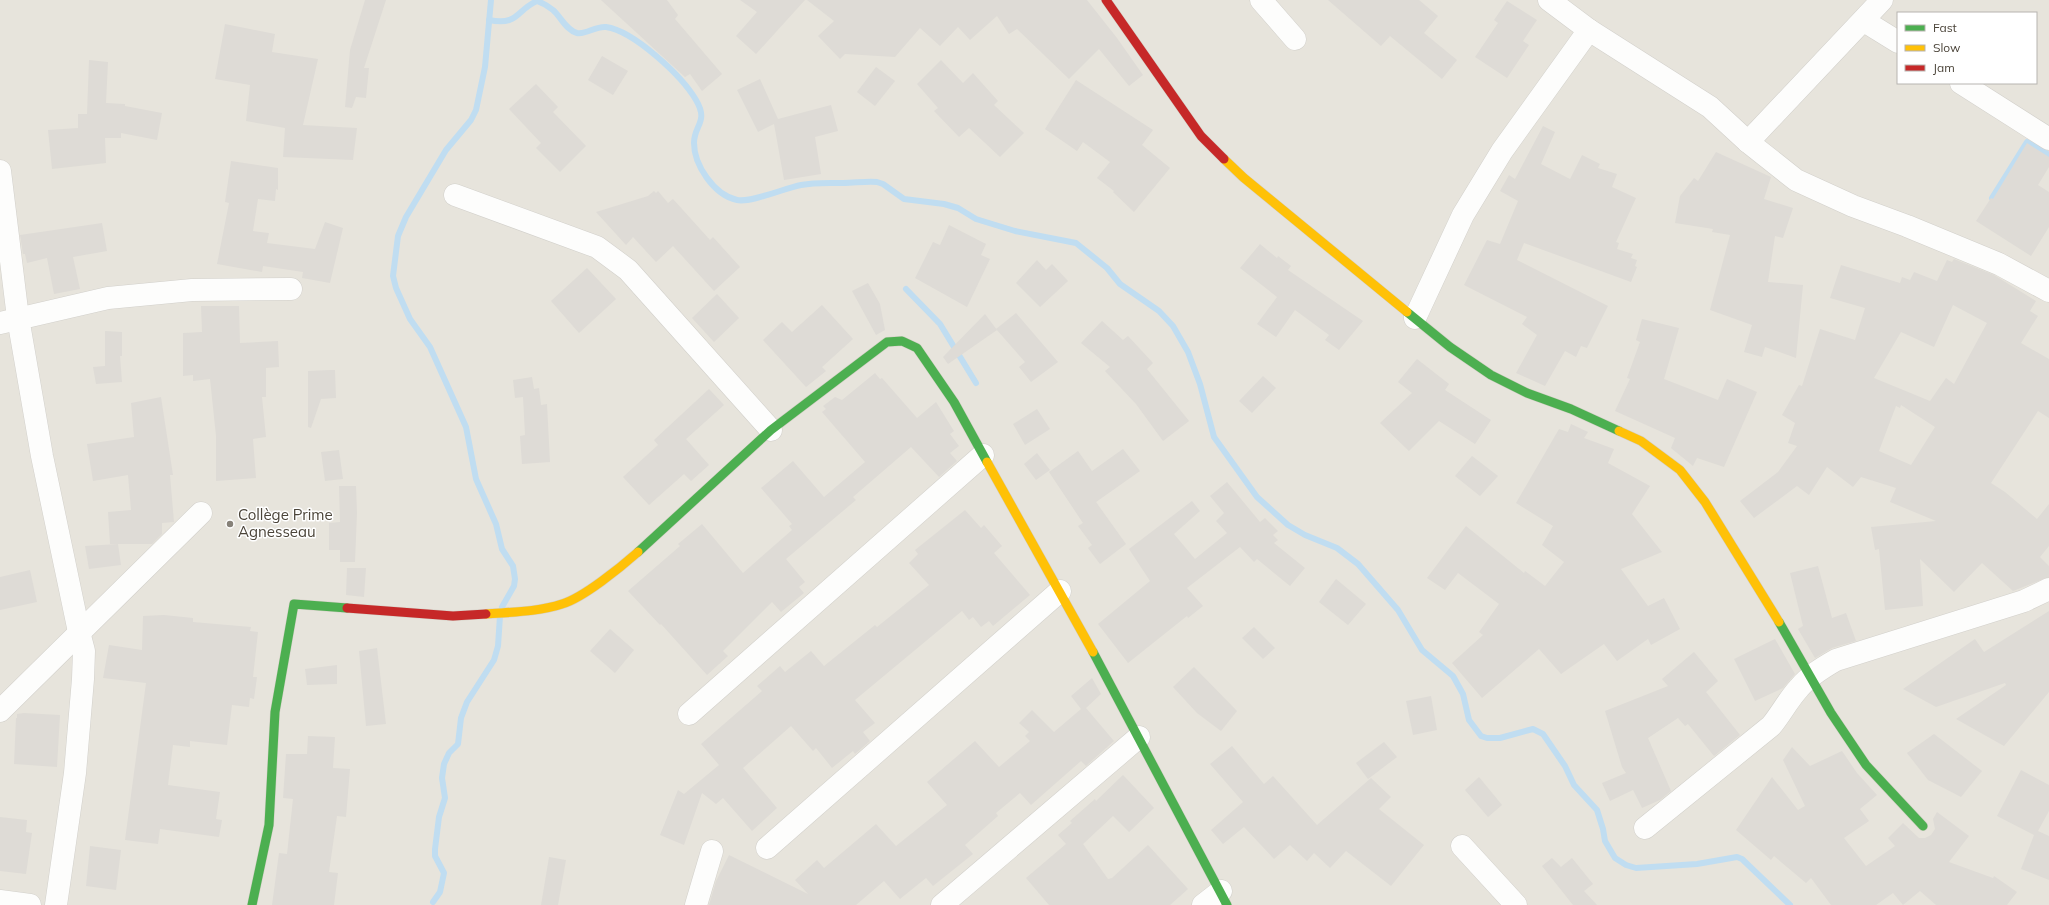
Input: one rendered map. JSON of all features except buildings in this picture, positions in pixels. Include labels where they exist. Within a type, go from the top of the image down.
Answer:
[{"type":"street","points":[[1106,0],[1201,136],[1244,178],[1414,318],[1450,347],[1491,375],[1527,393],[1571,408],[1641,441],[1680,470],[1705,502],[1754,579],[1831,713],[1866,765],[1923,826]]},
{"type":"street","points":[[1261,0],[1295,39]]},
{"type":"street","points":[[1549,0],[1589,30],[1710,107],[1748,142],[1796,180],[1853,206],[1907,226],[1999,264],[2049,290]]},
{"type":"street","points":[[1748,142],[1817,67],[1864,21],[1882,0]]},
{"type":"street","points":[[1864,21],[1897,41]]},
{"type":"street","points":[[1414,318],[1463,215],[1498,157],[1589,30]]},
{"type":"street","points":[[1963,84],[2049,140]]},
{"type":"street","points":[[0,171],[9,320],[42,456],[84,651],[75,773],[56,905]]},
{"type":"street","points":[[455,195],[597,247],[628,270],[771,430]]},
{"type":"street","points":[[9,320],[108,298],[192,290],[291,289]]},
{"type":"street","points":[[252,905],[269,825],[275,712],[294,604],[453,616],[537,610],[564,604],[598,584],[632,556],[771,430],[887,342],[902,341],[918,348],[954,402],[1060,591],[1139,737],[1224,898],[1204,905]]},
{"type":"street","points":[[689,714],[983,455]]},
{"type":"street","points":[[0,711],[201,513]]},
{"type":"street","points":[[1645,828],[1771,726],[1784,711],[1798,688],[1811,676],[1836,660],[2024,601],[2049,589]]},
{"type":"street","points":[[767,848],[1060,591]]},
{"type":"street","points":[[942,905],[1139,737]]},
{"type":"street","points":[[1462,846],[1516,905]]},
{"type":"street","points":[[696,905],[712,850]]},
{"type":"street","points":[[0,901],[30,905]]},
{"type":"shaded area","points":[[0,0],[2049,0],[2049,905],[0,905]]},
{"type":"waterway","points":[[491,0],[485,67],[476,110],[471,120],[446,150],[406,217],[398,236],[393,276],[396,288],[410,319],[430,347],[466,427],[476,479],[496,524],[502,549],[513,566],[515,579],[514,586],[502,607]]},
{"type":"waterway","points":[[489,20],[506,21],[512,19],[537,1],[553,10],[570,29],[577,33],[606,27],[617,30],[643,46],[669,67],[689,90],[700,107],[701,119],[694,143],[697,160],[713,186],[729,197],[737,200],[751,199],[812,183],[877,182],[883,184],[904,199],[944,204],[958,208],[976,219],[1015,231],[1076,243],[1107,268],[1120,284],[1159,311],[1173,326],[1188,352],[1200,384],[1214,437],[1257,497],[1288,525],[1305,535],[1337,548],[1358,564],[1398,610],[1422,650],[1453,676],[1463,694],[1469,720],[1481,736],[1487,738],[1500,738],[1533,729],[1543,734],[1565,766],[1574,785],[1597,810],[1605,841],[1615,858],[1626,865],[1636,868],[1697,864],[1737,857],[1742,859],[1790,905]]},
{"type":"waterway","points":[[1992,198],[2027,142],[2049,155]]},
{"type":"waterway","points":[[906,289],[940,324],[976,383]]},
{"type":"waterway","points":[[433,902],[440,892],[444,873],[435,856],[439,817],[445,798],[442,778],[444,764],[449,753],[458,744],[461,718],[467,702],[494,660],[498,646],[500,616]]},
{"type":"traffic: fast","points":[[1407,312],[1450,347],[1491,375],[1527,393],[1571,409],[1619,431]]},
{"type":"traffic: fast","points":[[638,552],[771,430],[887,342],[902,341],[917,348],[954,402],[987,462]]},
{"type":"traffic: fast","points":[[252,905],[269,825],[275,712],[294,604],[347,608]]},
{"type":"traffic: fast","points":[[1779,622],[1831,713],[1866,765],[1923,826]]},
{"type":"traffic: fast","points":[[1093,652],[1227,905]]},
{"type":"traffic: slow","points":[[1224,159],[1244,178],[1407,312]]},
{"type":"traffic: slow","points":[[1619,431],[1641,441],[1680,470],[1705,502],[1779,622]]},
{"type":"traffic: slow","points":[[987,462],[1093,652]]},
{"type":"traffic: slow","points":[[486,614],[544,609],[571,601],[602,581],[638,552]]},
{"type":"traffic: jam","points":[[1106,0],[1201,136],[1224,159]]},
{"type":"traffic: jam","points":[[347,608],[453,616],[486,614]]},
{"type":"place","name":"Collège Prime Agnesseau","points":[[230,524]]}]
